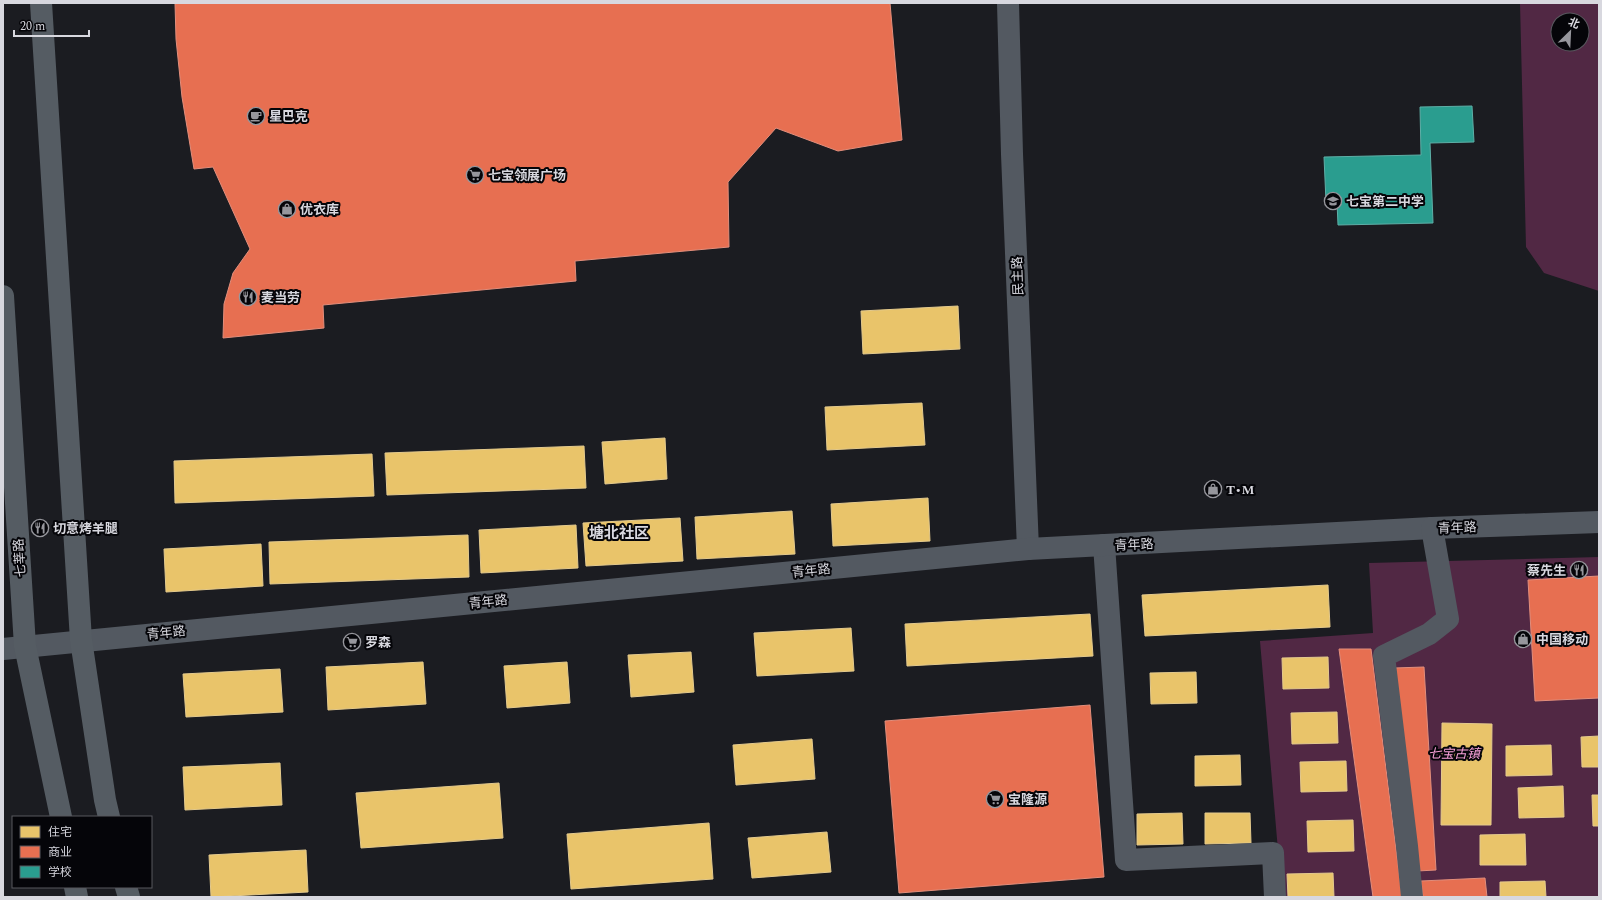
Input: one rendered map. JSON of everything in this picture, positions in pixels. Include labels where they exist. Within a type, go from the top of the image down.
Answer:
[{"type":"main road","points":[[41,3],[81,640],[105,800],[109,816]]},
{"type":"main road","name":"七莘路","points":[[3,296],[25,646],[61,816]]},
{"type":"street","name":"民主路","points":[[1008,3],[1012,154],[1028,549]]},
{"type":"street","name":"青年路","points":[[3,649],[81,640],[1028,549],[1432,528],[1599,522]]},
{"type":"street","points":[[1412,897],[1384,656],[1429,634],[1448,619],[1432,528]]},
{"type":"street","points":[[1104,545],[1126,860],[1273,853],[1275,897]]},
{"type":"green space","points":[[1520,3],[1599,3],[1599,291],[1544,273],[1526,247]]},
{"type":"green space","name":"七宝古镇","points":[[1599,557],[1599,897],[1282,897],[1260,641],[1373,633],[1369,563]]},
{"type":"building: 住宅","points":[[958,306],[960,349],[863,354],[861,311]]},
{"type":"building: 住宅","points":[[922,403],[925,445],[827,450],[825,407]]},
{"type":"building: 住宅","points":[[665,438],[667,479],[605,484],[602,442]]},
{"type":"building: 住宅","points":[[584,446],[586,488],[387,495],[385,453]]},
{"type":"building: 住宅","points":[[372,454],[374,496],[175,503],[174,461]]},
{"type":"building: 住宅","points":[[928,498],[930,541],[833,546],[831,504]]},
{"type":"building: 住宅","points":[[792,511],[795,554],[697,559],[695,517]]},
{"type":"building: 住宅","points":[[680,518],[683,561],[586,566],[583,523]]},
{"type":"building: 住宅","points":[[576,525],[578,568],[481,573],[479,530]]},
{"type":"building: 住宅","points":[[468,535],[469,577],[270,584],[269,542]]},
{"type":"building: 住宅","points":[[261,544],[263,586],[166,592],[164,549]]},
{"type":"building: 住宅","points":[[1328,585],[1330,627],[1145,636],[1142,595]]},
{"type":"building: 住宅","points":[[1090,614],[1093,656],[907,666],[905,624]]},
{"type":"building: 住宅","points":[[851,628],[854,671],[757,676],[754,633]]},
{"type":"building: 住宅","points":[[691,652],[694,692],[631,697],[628,655]]},
{"type":"building: 住宅","points":[[1328,657],[1329,688],[1283,689],[1282,658]]},
{"type":"building: 住宅","points":[[423,662],[426,704],[328,710],[326,667]]},
{"type":"building: 住宅","points":[[567,662],[570,703],[507,708],[504,666]]},
{"type":"building: 住宅","points":[[280,669],[283,712],[186,717],[183,674]]},
{"type":"building: 住宅","points":[[1196,672],[1197,703],[1151,704],[1150,673]]},
{"type":"building: 住宅","points":[[1337,712],[1338,743],[1292,744],[1291,713]]},
{"type":"building: 住宅","points":[[1442,723],[1492,724],[1491,825],[1441,825]]},
{"type":"building: 住宅","points":[[1599,736],[1599,767],[1582,767],[1581,737]]},
{"type":"building: 住宅","points":[[812,739],[815,779],[736,785],[733,745]]},
{"type":"building: 住宅","points":[[1551,745],[1552,775],[1506,776],[1506,746]]},
{"type":"building: 住宅","points":[[1240,755],[1241,785],[1195,786],[1195,756]]},
{"type":"building: 住宅","points":[[1346,761],[1347,791],[1301,792],[1300,762]]},
{"type":"building: 住宅","points":[[280,763],[282,805],[185,810],[183,767]]},
{"type":"building: 住宅","points":[[499,783],[503,838],[361,848],[356,793]]},
{"type":"building: 住宅","points":[[1563,786],[1564,817],[1519,818],[1518,788]]},
{"type":"building: 住宅","points":[[1592,795],[1599,795],[1599,826],[1593,826]]},
{"type":"building: 住宅","points":[[1182,813],[1183,844],[1137,845],[1137,814]]},
{"type":"building: 住宅","points":[[1205,813],[1250,813],[1251,843],[1205,844]]},
{"type":"building: 住宅","points":[[1353,820],[1354,851],[1308,852],[1307,821]]},
{"type":"building: 住宅","points":[[709,823],[713,879],[571,889],[567,834]]},
{"type":"building: 住宅","points":[[827,832],[831,872],[752,878],[748,838]]},
{"type":"building: 住宅","points":[[1525,834],[1526,865],[1480,865],[1480,835]]},
{"type":"building: 住宅","points":[[306,850],[308,892],[211,897],[209,855]]},
{"type":"building: 住宅","points":[[1333,873],[1334,897],[1288,897],[1287,874]]},
{"type":"building: 住宅","points":[[1545,881],[1546,897],[1500,897],[1500,882]]},
{"type":"building: 商业","name":"七宝领展广场","points":[[175,3],[890,3],[902,140],[838,151],[776,128],[728,182],[729,247],[575,261],[576,281],[323,305],[324,328],[223,338],[224,304],[233,273],[250,249],[213,167],[194,169],[182,97],[176,39]]},
{"type":"building: 商业","points":[[1599,576],[1599,698],[1535,701],[1528,580]]},
{"type":"building: 商业","points":[[1339,649],[1371,649],[1402,897],[1373,897]]},
{"type":"building: 商业","points":[[1424,667],[1436,870],[1417,871],[1394,668]]},
{"type":"building: 商业","name":"宝隆源","points":[[1090,705],[1104,877],[899,893],[885,721]]},
{"type":"building: 商业","points":[[1485,878],[1487,897],[1423,897],[1421,881]]},
{"type":"building: 学校","points":[[1472,106],[1474,142],[1430,143],[1433,223],[1338,225],[1337,202],[1326,202],[1324,157],[1421,155],[1420,107]]},
{"type":"place","name":"星巴克","points":[[256,116]]},
{"type":"place","name":"七宝领展广场","points":[[475,175]]},
{"type":"place","name":"七宝第二中学","points":[[1333,201]]},
{"type":"place","name":"优衣库","points":[[287,209]]},
{"type":"place","name":"麦当劳","points":[[248,297]]},
{"type":"place","name":"T•M","points":[[1213,489]]},
{"type":"place","name":"切意烤羊腿","points":[[40,528]]},
{"type":"place","name":"蔡先生","points":[[1579,570]]},
{"type":"place","name":"中国移动","points":[[1523,639]]},
{"type":"place","name":"罗森","points":[[352,642]]},
{"type":"place","name":"宝隆源","points":[[995,799]]},
{"type":"district","name":"塘北社区","points":[[619,533]]}]
